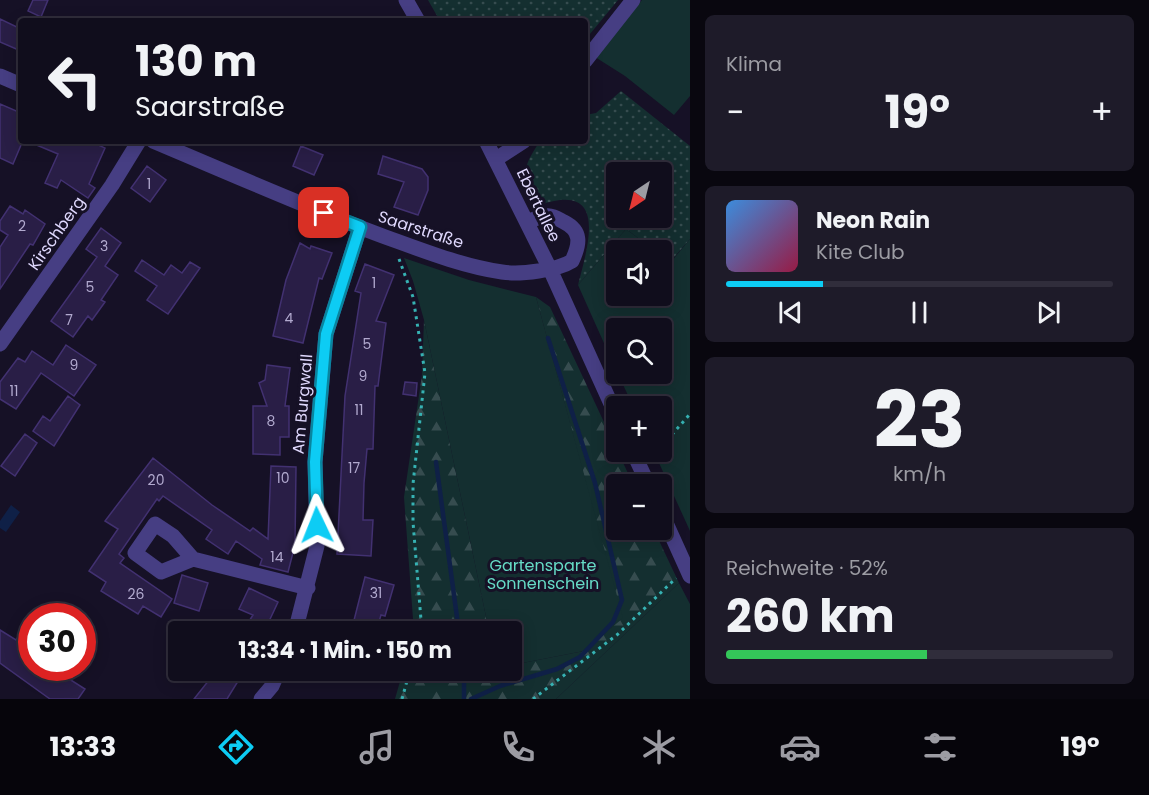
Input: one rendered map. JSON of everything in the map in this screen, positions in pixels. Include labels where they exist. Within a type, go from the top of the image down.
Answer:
[{"type":"street","points":[[406,0],[416,18]]},
{"type":"street","points":[[588,57],[633,0]]},
{"type":"street","points":[[0,76],[18,84]]},
{"type":"street","name":"Kirschberg","points":[[0,344],[112,185],[137,144]]},
{"type":"street","name":"Saarstraße","points":[[160,144],[401,243],[501,272],[520,273],[549,267],[562,268],[572,261],[578,251],[578,233],[573,227],[544,215],[527,222]]},
{"type":"street","name":"Ebertallee","points":[[488,144],[549,267],[607,396]]},
{"type":"street","name":"Ebertallee","points":[[496,159],[519,144]]},
{"type":"street","name":"Am Burgwall","points":[[299,621],[317,546],[315,462],[326,334],[360,227]]},
{"type":"street","points":[[672,525],[688,572]]},
{"type":"street","points":[[193,559],[308,588]]},
{"type":"street","points":[[261,699],[274,681]]},
{"type":"path","points":[[401,243],[399,257],[413,297],[425,373],[412,484],[421,621]]},
{"type":"path","points":[[672,435],[690,414]]},
{"type":"path","points":[[533,699],[618,634],[688,572]]},
{"type":"path","points":[[402,699],[407,681]]},
{"type":"green space","points":[[428,0],[618,0],[588,36],[588,18],[438,18]]},
{"type":"green space","points":[[642,0],[690,0],[690,96],[674,115],[625,76],[595,57]]},
{"type":"green space","points":[[621,91],[690,146],[690,239],[672,260],[672,240],[641,240],[626,229],[617,240],[606,240],[606,252],[578,285],[589,236],[589,221],[585,209],[576,202],[562,200],[540,205],[526,173],[529,160],[538,144],[588,144],[588,114],[596,113]]},
{"type":"green space","points":[[626,229],[641,240],[617,240]]},
{"type":"green space","points":[[690,239],[690,531],[672,492],[672,474],[664,474],[659,462],[672,462],[672,396],[628,396],[623,384],[672,384],[672,318],[606,318],[606,348],[578,285],[606,252],[606,306],[672,306],[672,261]]},
{"type":"green space","name":"Gartensparte Sonnenschein","points":[[404,258],[469,280],[536,297],[623,618],[584,651],[522,663],[522,621],[487,621],[424,320]]},
{"type":"green space","points":[[536,297],[550,307],[606,426],[606,462],[623,462],[628,474],[606,474],[606,540],[659,540],[679,583],[556,699],[395,699],[400,681],[522,681],[522,663],[584,651],[622,618]]},
{"type":"green space","points":[[424,320],[487,621],[413,621],[404,497],[422,375]]},
{"type":"green space","name":"Gartensparte Sonnenschein","points":[[679,583],[690,604],[690,699],[556,699]]},
{"type":"water","points":[[11,505],[20,512],[6,532],[0,528],[0,521]]},
{"type":"building","points":[[33,0],[48,0],[41,17],[28,11]]},
{"type":"building","points":[[0,19],[18,28],[18,50],[0,42]]},
{"type":"building","points":[[0,104],[18,112],[18,144],[21,145],[13,164],[0,158]]},
{"type":"building","points":[[34,144],[96,144],[105,148],[89,184],[95,188],[88,198],[61,180],[57,188],[45,183],[58,154]]},
{"type":"building","points":[[301,146],[323,155],[314,175],[293,166]]},
{"type":"building","points":[[383,156],[422,169],[428,177],[428,190],[418,215],[394,207],[404,182],[378,174]]},
{"type":"building","points":[[147,166],[166,180],[150,202],[131,188]]},
{"type":"building","points":[[10,206],[23,214],[25,210],[45,224],[33,245],[30,244],[0,289],[0,247],[8,235],[0,230],[0,221]]},
{"type":"building","points":[[101,228],[121,243],[105,266],[118,275],[101,300],[105,302],[92,320],[88,316],[73,337],[51,321],[97,257],[86,249]]},
{"type":"building","points":[[300,243],[310,249],[311,246],[332,253],[322,279],[319,278],[303,343],[273,336],[286,280]]},
{"type":"building","points":[[142,260],[164,275],[171,265],[182,273],[190,262],[200,268],[168,314],[147,300],[157,286],[135,271]]},
{"type":"building","points":[[365,264],[394,275],[376,321],[386,323],[378,386],[375,386],[373,449],[367,449],[364,483],[363,520],[373,520],[371,556],[337,554],[345,396],[361,293],[355,291]]},
{"type":"building","points":[[66,345],[96,365],[74,396],[41,373],[16,409],[0,399],[0,382],[18,358],[25,362],[32,351],[53,365]]},
{"type":"building","points":[[267,365],[290,368],[285,406],[289,406],[289,437],[280,437],[280,455],[253,454],[253,406],[267,406],[259,383],[265,380]]},
{"type":"building","points":[[405,382],[417,383],[416,396],[403,394]]},
{"type":"building","points":[[68,396],[80,405],[54,446],[33,431],[43,416],[50,421]]},
{"type":"building","points":[[25,434],[37,443],[15,476],[1,466]]},
{"type":"building","points":[[153,458],[212,505],[250,531],[253,528],[268,539],[271,466],[296,467],[295,545],[288,572],[260,565],[262,559],[236,541],[228,554],[206,539],[212,530],[163,496],[159,501],[157,499],[119,554],[124,558],[120,563],[172,599],[161,617],[143,606],[138,614],[101,591],[106,582],[89,571],[118,529],[105,521]]},
{"type":"building","points":[[182,575],[208,583],[199,611],[174,603]]},
{"type":"building","points":[[365,577],[394,585],[385,616],[381,615],[379,621],[354,621]]},
{"type":"building","points":[[249,588],[278,602],[269,621],[249,621],[253,615],[239,609]]},
{"type":"building","points":[[0,630],[16,640],[18,637],[18,676],[0,663]]},
{"type":"building","points":[[25,681],[72,681],[85,689],[78,699],[50,699]]},
{"type":"building","points":[[208,681],[238,681],[227,699],[194,699]]},
{"type":"waterway","points":[[471,699],[500,686],[557,669],[580,657],[613,622],[622,600],[595,483],[548,338]]},
{"type":"waterway","points":[[436,462],[458,621]]},
{"type":"waterway","points":[[464,681],[464,699]]},
{"type":"route","points":[[317,525],[315,462],[326,334],[342,276],[360,227],[324,213]]}]
